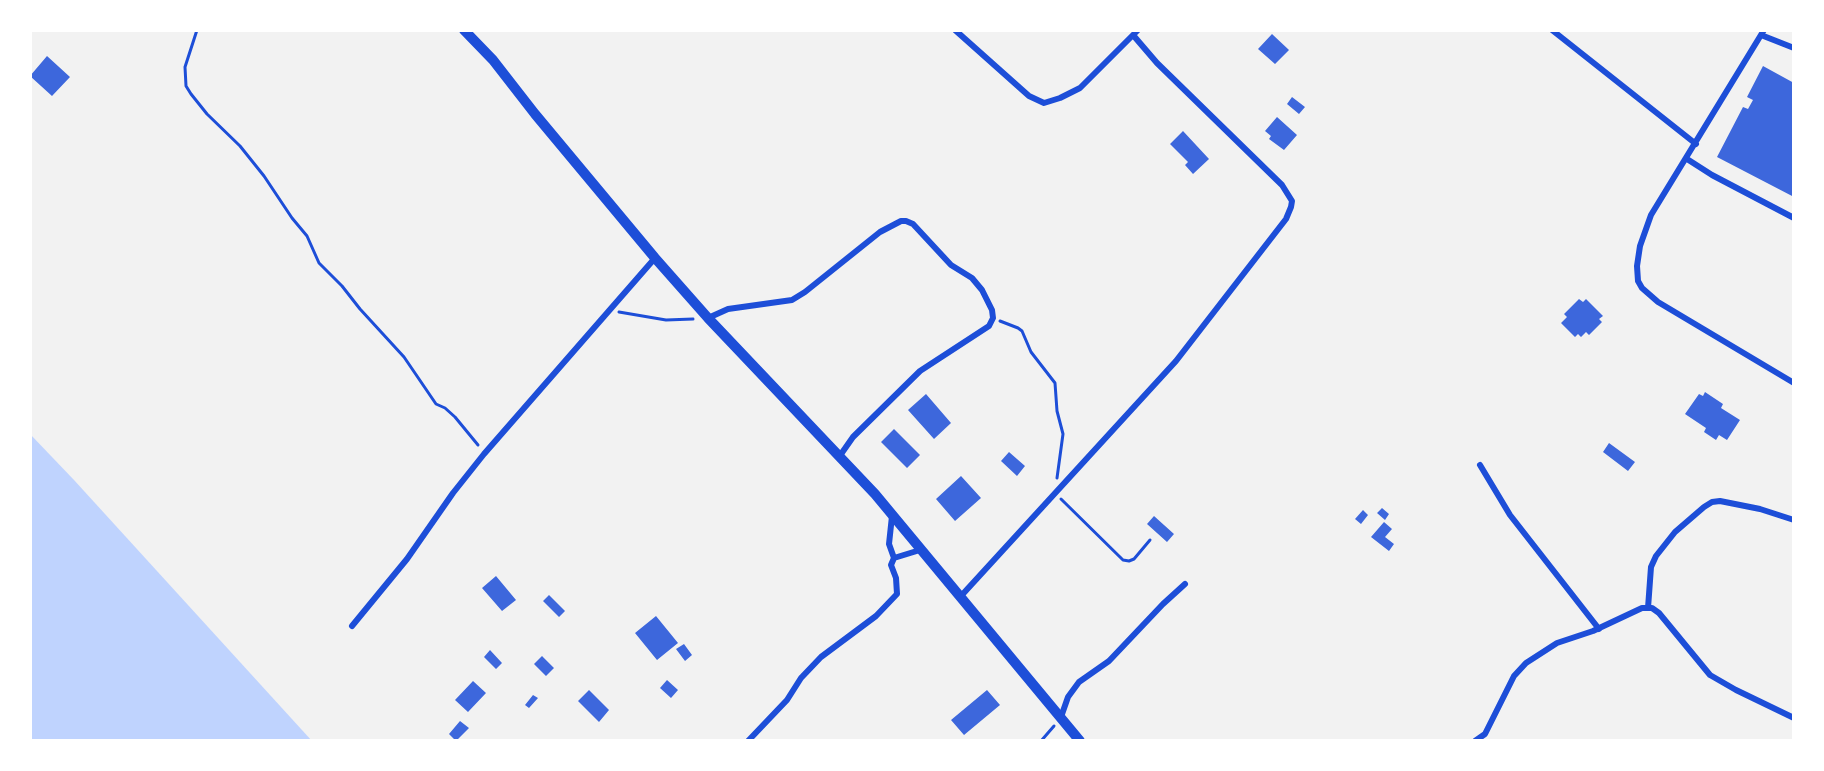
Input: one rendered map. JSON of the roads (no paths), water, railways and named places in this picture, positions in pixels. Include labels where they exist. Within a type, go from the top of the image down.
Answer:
[{"type":"street","points":[[464,30],[493,60],[542,123],[708,318],[875,494],[1080,741]]},
{"type":"street","points":[[955,30],[1029,96],[1044,103],[1080,88],[1138,30]]},
{"type":"street","points":[[1552,30],[1696,144]]},
{"type":"street","points":[[1794,48],[1763,32],[1646,227],[1637,266],[1638,281],[1642,288],[1658,302],[1794,383]]},
{"type":"street","points":[[961,596],[1176,361],[1286,219],[1291,207],[1292,201],[1282,185],[1157,63],[1132,35]]},
{"type":"street","points":[[1687,159],[1712,175],[1794,218]]},
{"type":"street","points":[[708,318],[728,309],[792,300],[880,232],[894,224],[906,221],[913,224],[951,265],[972,278],[982,290],[992,310],[993,318],[988,326],[920,371],[853,437],[839,457]]},
{"type":"street","points":[[352,626],[407,559],[453,493],[484,454],[655,258]]},
{"type":"street","points":[[1480,465],[1510,515],[1599,629]]},
{"type":"street","points":[[1648,608],[1651,567],[1656,556],[1680,527],[1712,502],[1720,501],[1760,509],[1794,520]]},
{"type":"street","points":[[748,741],[787,700],[801,678],[821,657],[876,616],[897,594],[896,578],[891,565],[894,558],[890,544],[892,516]]},
{"type":"street","points":[[894,558],[920,550]]},
{"type":"street","points":[[1060,717],[1068,697],[1079,682],[1109,661],[1185,584]]},
{"type":"street","points":[[1475,741],[1485,734],[1514,676],[1526,663],[1557,644],[1599,629],[1635,611],[1648,608],[1656,610],[1663,617],[1710,675],[1794,718]]},
{"type":"water","points":[[30,434],[74,480],[312,741],[30,741]]}]
